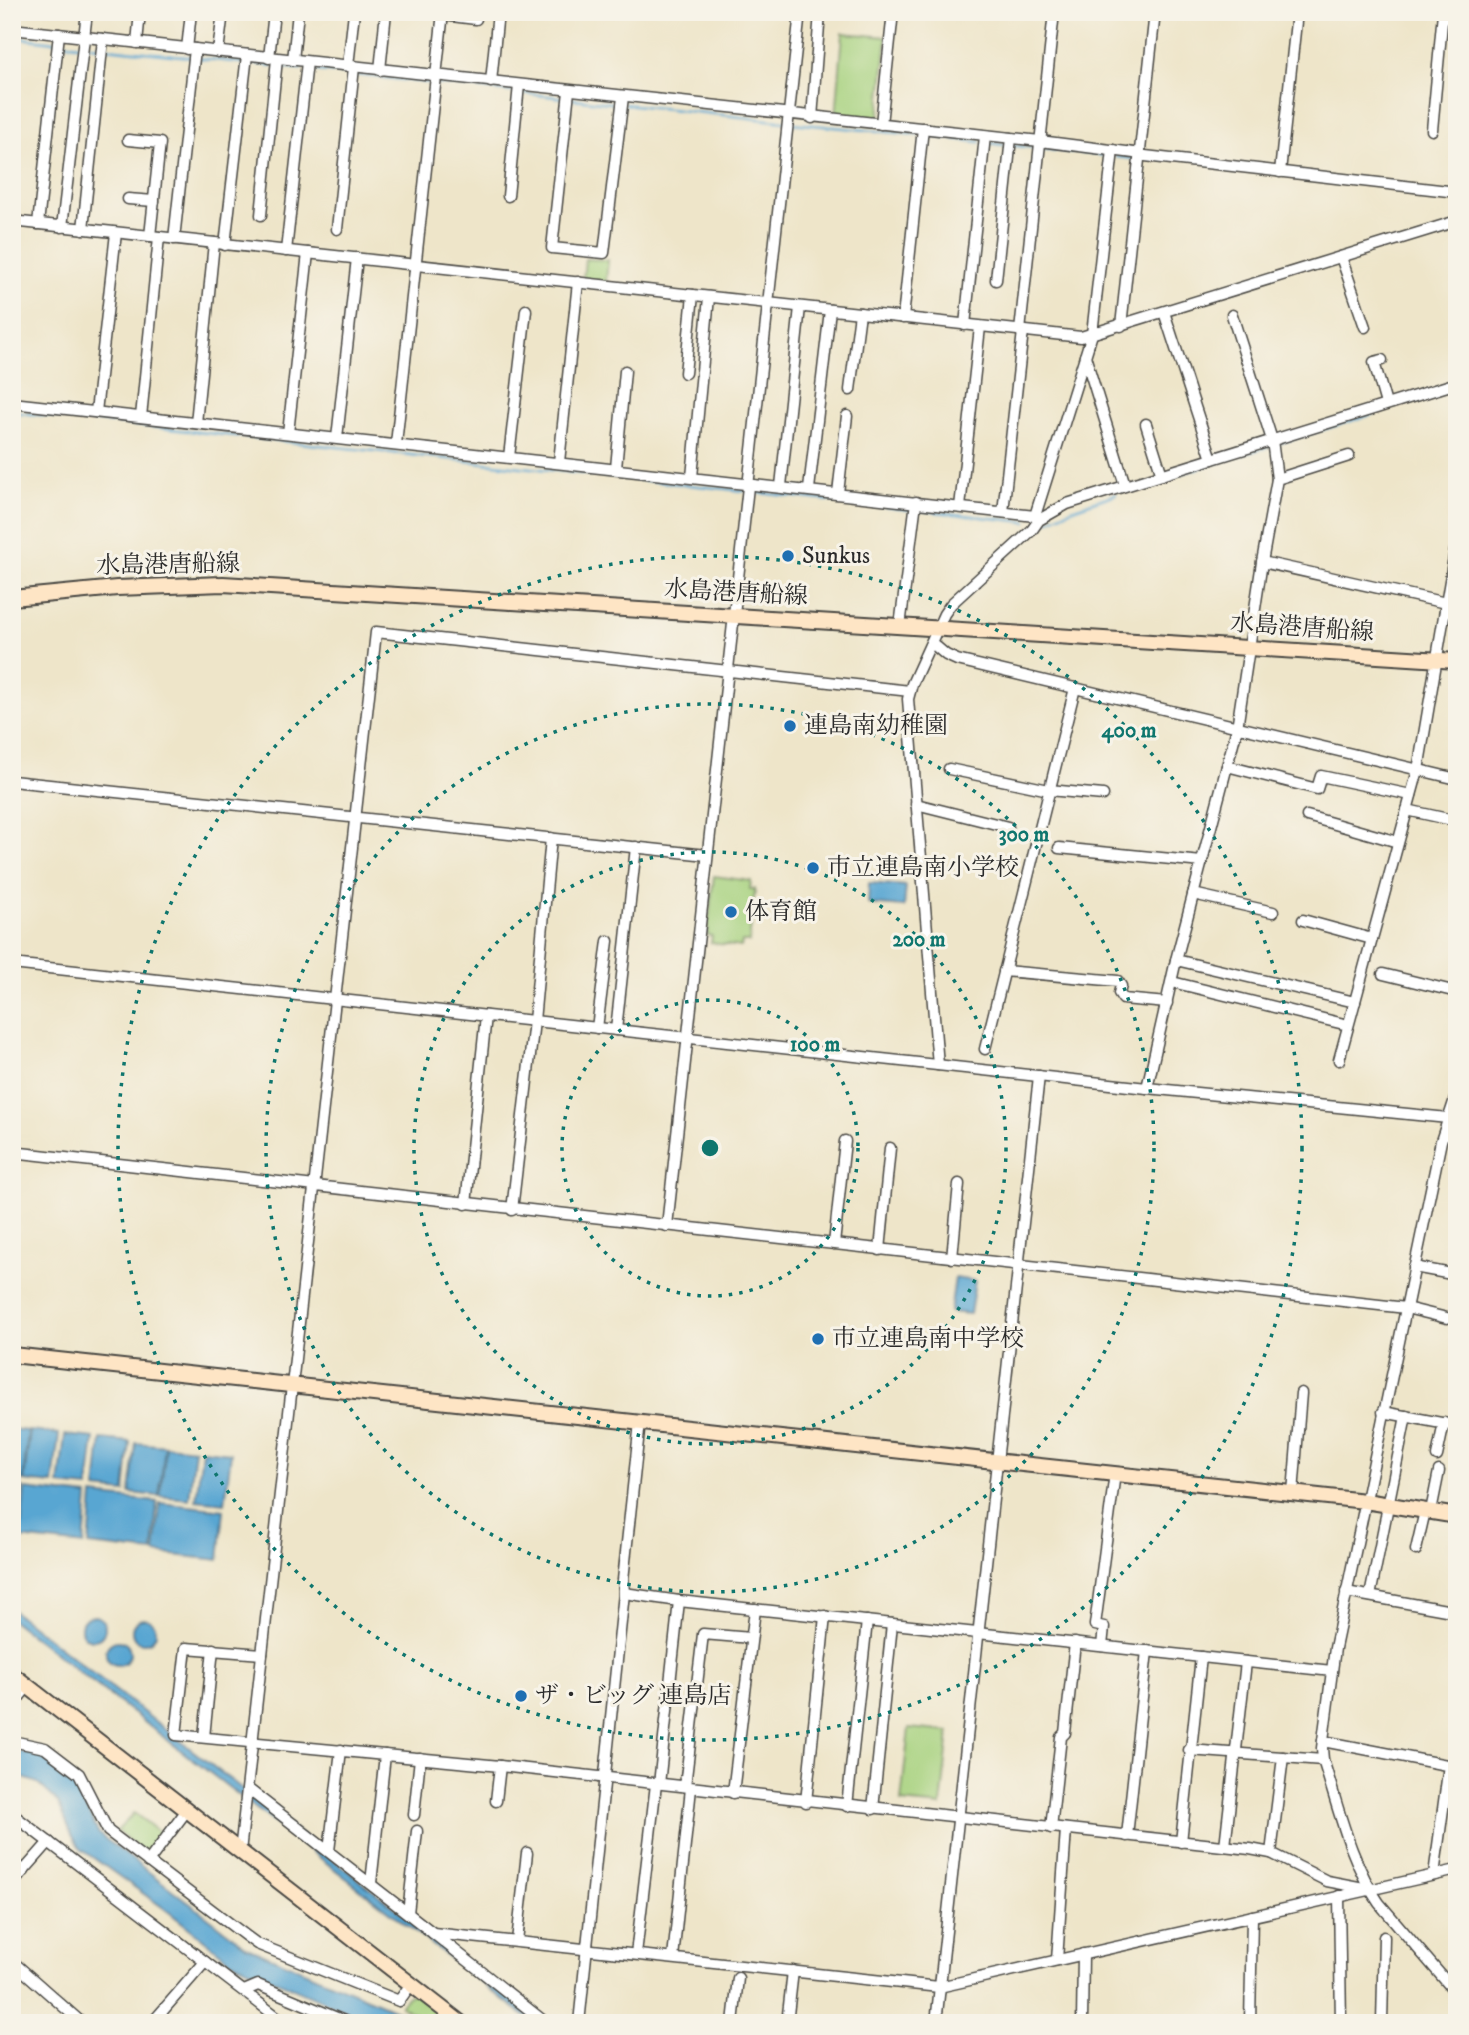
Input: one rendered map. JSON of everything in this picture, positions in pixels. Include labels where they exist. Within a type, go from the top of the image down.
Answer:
[{"type":"street","points":[[62,227],[87,12]]},
{"type":"street","points":[[137,43],[140,12]]},
{"type":"street","points":[[174,239],[193,53],[191,12]]},
{"type":"street","points":[[219,52],[223,12]]},
{"type":"street","points":[[261,215],[275,62],[274,12]]},
{"type":"street","points":[[293,60],[298,12]]},
{"type":"street","points":[[337,229],[352,71],[354,12]]},
{"type":"street","points":[[380,70],[386,12]]},
{"type":"street","points":[[491,82],[498,12]]},
{"type":"street","points":[[667,1226],[800,12]]},
{"type":"street","points":[[812,118],[820,12]]},
{"type":"street","points":[[881,124],[893,12]]},
{"type":"street","points":[[1003,512],[1055,12]]},
{"type":"street","points":[[1121,326],[1155,12]]},
{"type":"street","points":[[1280,172],[1297,12]]},
{"type":"street","points":[[1432,130],[1443,12]]},
{"type":"street","points":[[396,444],[443,13],[476,19]]},
{"type":"street","points":[[12,29],[84,42],[137,43],[193,53],[219,52],[246,60],[293,60],[306,67],[352,71],[380,70],[436,81],[491,82],[519,90],[787,120],[812,118],[881,124],[923,133],[1457,192]]},
{"type":"street","points":[[38,224],[58,39]]},
{"type":"street","points":[[83,229],[103,44]]},
{"type":"street","points":[[225,244],[246,60]]},
{"type":"street","points":[[286,251],[306,67]]},
{"type":"street","points":[[508,196],[519,90]]},
{"type":"street","points":[[568,96],[552,248],[604,253],[623,102]]},
{"type":"street","points":[[903,318],[923,133]]},
{"type":"street","points":[[128,140],[160,143],[153,201],[155,237],[141,417]]},
{"type":"street","points":[[965,325],[985,140]]},
{"type":"street","points":[[996,280],[1010,143]]},
{"type":"street","points":[[938,1065],[908,699],[944,614],[957,597],[1032,530],[1037,518],[1092,334],[1113,154]]},
{"type":"street","points":[[128,199],[153,201]]},
{"type":"street","points":[[12,221],[1081,337],[1457,221]]},
{"type":"street","points":[[96,412],[116,233]]},
{"type":"street","points":[[195,423],[214,243]]},
{"type":"street","points":[[288,433],[308,253]]},
{"type":"street","points":[[1341,257],[1365,327]]},
{"type":"street","points":[[337,438],[357,258]]},
{"type":"street","points":[[559,463],[578,282]]},
{"type":"street","points":[[685,373],[693,295]]},
{"type":"street","points":[[692,477],[709,296]]},
{"type":"street","points":[[781,486],[800,307]]},
{"type":"street","points":[[509,457],[526,310]]},
{"type":"street","points":[[809,489],[830,310]]},
{"type":"street","points":[[1164,312],[1212,459]]},
{"type":"street","points":[[850,390],[860,313]]},
{"type":"street","points":[[1147,1088],[1176,960],[1237,728],[1277,479],[1272,444],[1232,315]]},
{"type":"street","points":[[960,507],[980,327]]},
{"type":"street","points":[[1085,356],[1125,485]]},
{"type":"street","points":[[1374,362],[1386,404]]},
{"type":"street","points":[[616,468],[625,371]]},
{"type":"street","points":[[12,403],[616,468],[692,477],[747,488],[781,486],[809,489],[916,507],[960,507],[1037,518],[1067,504],[1125,485],[1272,444],[1386,404],[1457,383]]},
{"type":"street","points":[[838,493],[847,416]]},
{"type":"street","points":[[1146,424],[1162,475]]},
{"type":"street","points":[[1277,479],[1349,456]]},
{"type":"street","points":[[900,626],[916,507]]},
{"type":"street","points":[[1339,1060],[1418,770],[1457,539]]},
{"type":"street","points":[[1262,562],[1446,603]]},
{"type":"street","name":"水島港唐船線","points":[[12,598],[117,588],[223,584],[1457,661]]},
{"type":"street","points":[[240,1852],[376,632],[910,691]]},
{"type":"street","points":[[932,643],[957,660],[1457,779]]},
{"type":"street","points":[[985,1049],[1075,688]]},
{"type":"street","points":[[1227,766],[1317,789],[1321,776],[1411,795]]},
{"type":"street","points":[[949,769],[1049,790],[1103,795]]},
{"type":"street","points":[[12,780],[707,855]]},
{"type":"street","points":[[916,804],[1008,827]]},
{"type":"street","points":[[1407,810],[1457,821]]},
{"type":"street","points":[[1307,816],[1398,842]]},
{"type":"street","points":[[512,1210],[534,1021],[551,838]]},
{"type":"street","points":[[616,1030],[636,847]]},
{"type":"street","points":[[1059,848],[1202,862]]},
{"type":"street","points":[[1193,894],[1273,912]]},
{"type":"street","points":[[1304,920],[1372,939]]},
{"type":"street","points":[[597,1028],[608,941]]},
{"type":"street","points":[[1176,960],[1355,1002]]},
{"type":"street","points":[[12,964],[1147,1088],[1451,1112]]},
{"type":"street","points":[[1004,971],[1118,981],[1121,986],[1119,993],[1123,999],[1167,1003]]},
{"type":"street","points":[[1382,974],[1457,992]]},
{"type":"street","points":[[1172,982],[1348,1025]]},
{"type":"street","points":[[466,1204],[486,1016]]},
{"type":"street","points":[[936,2023],[1039,1076]]},
{"type":"street","points":[[1457,1093],[1414,1267],[1383,1412],[1346,1592],[1323,1741],[1323,1760],[1358,1866],[1369,1889],[1453,1981],[1457,1994]]},
{"type":"street","points":[[834,1244],[845,1141]]},
{"type":"street","points":[[880,1250],[890,1148]]},
{"type":"street","points":[[12,1152],[1406,1308],[1447,1318]]},
{"type":"street","points":[[952,1258],[959,1184]]},
{"type":"street","points":[[1414,1267],[1457,1275]]},
{"type":"street","points":[[12,1355],[1365,1501],[1457,1516]]},
{"type":"street","points":[[1293,1493],[1301,1393]]},
{"type":"street","points":[[1383,1412],[1457,1426]]},
{"type":"street","points":[[1370,1596],[1406,1416]]},
{"type":"street","points":[[579,2023],[606,1779],[640,1422]]},
{"type":"street","points":[[1437,1456],[1444,1423]]},
{"type":"street","points":[[1416,1550],[1439,1471]]},
{"type":"street","points":[[1102,1646],[1104,1626],[1096,1625],[1115,1474]]},
{"type":"street","points":[[1346,1592],[1457,1612]]},
{"type":"street","points":[[624,1593],[1332,1671]]},
{"type":"street","points":[[636,1954],[679,1601]]},
{"type":"street","points":[[733,1793],[755,1609]]},
{"type":"street","points":[[806,1802],[825,1616]]},
{"type":"street","points":[[847,1806],[867,1621]]},
{"type":"street","points":[[873,1809],[892,1623]]},
{"type":"street","points":[[673,1958],[703,1634],[751,1638]]},
{"type":"street","points":[[1051,1828],[1075,1643]]},
{"type":"street","points":[[262,1654],[186,1648],[176,1735],[500,1766],[806,1802],[1225,1846],[1271,1853],[1327,1881],[1369,1889]]},
{"type":"street","points":[[204,1737],[213,1649]]},
{"type":"street","points":[[1127,1836],[1147,1651]]},
{"type":"street","points":[[1181,1842],[1201,1657]]},
{"type":"street","points":[[1225,1846],[1246,1662]]},
{"type":"street","points":[[12,1674],[461,2023]]},
{"type":"street","points":[[12,1706],[28,1686]]},
{"type":"street","points":[[12,1741],[45,1748],[79,1774],[104,1826],[224,1922],[257,1944],[399,2001],[411,1984]]},
{"type":"street","points":[[1323,1741],[1453,1766],[1434,1875]]},
{"type":"street","points":[[329,1851],[341,1750]]},
{"type":"street","points":[[1189,1750],[1323,1760]]},
{"type":"street","points":[[371,1883],[385,1755]]},
{"type":"street","points":[[1271,1853],[1283,1757]]},
{"type":"street","points":[[414,1815],[420,1758]]},
{"type":"street","points":[[496,1801],[500,1766]]},
{"type":"street","points":[[248,1794],[371,1883],[546,2023]]},
{"type":"street","points":[[148,1862],[187,1810]]},
{"type":"street","points":[[12,1814],[285,2023]]},
{"type":"street","points":[[1056,1960],[1066,1829]]},
{"type":"street","points":[[408,1913],[417,1831]]},
{"type":"street","points":[[12,1884],[49,1842]]},
{"type":"street","points":[[517,1941],[527,1853]]},
{"type":"street","points":[[12,1861],[24,1871]]},
{"type":"street","points":[[433,1933],[939,1987],[1457,1870]]},
{"type":"street","points":[[1339,1896],[1341,2023]]},
{"type":"street","points":[[1250,2023],[1252,1916]]},
{"type":"street","points":[[1382,2023],[1384,1937]]},
{"type":"street","points":[[1082,2023],[1083,1954]]},
{"type":"street","points":[[12,1961],[82,2023]]},
{"type":"street","points":[[152,2023],[205,1962]]},
{"type":"street","points":[[787,2023],[793,1971]]},
{"type":"street","points":[[733,2023],[738,1978]]},
{"type":"street","points":[[244,1991],[258,1985],[349,2023]]},
{"type":"green space","points":[[843,33],[887,37],[879,117],[875,119],[836,116]]},
{"type":"green space","points":[[585,259],[608,260],[606,282],[583,280]]},
{"type":"green space","name":"体育館","points":[[714,876],[751,881],[750,889],[755,889],[749,942],[742,942],[741,947],[711,943],[712,936],[707,935]]},
{"type":"green space","points":[[909,1728],[949,1732],[941,1806],[901,1802]]},
{"type":"green space","points":[[134,1813],[164,1836],[151,1852],[145,1854],[117,1831]]},
{"type":"green space","points":[[415,1994],[453,2023],[432,2023],[400,2006],[409,1995]]},
{"type":"water","points":[[869,883],[906,886],[904,907],[868,904]]},
{"type":"water","points":[[955,1278],[975,1281],[970,1314],[950,1312]]},
{"type":"water","points":[[12,1429],[28,1431],[23,1481],[12,1480]]},
{"type":"water","points":[[30,1431],[59,1434],[53,1484],[24,1481]]},
{"type":"water","points":[[65,1435],[94,1438],[88,1488],[59,1485]]},
{"type":"water","points":[[101,1439],[130,1442],[125,1492],[96,1489]]},
{"type":"water","points":[[136,1443],[165,1446],[159,1496],[130,1493]]},
{"type":"water","points":[[166,1446],[195,1449],[189,1499],[160,1496]]},
{"type":"water","points":[[202,1450],[231,1453],[225,1503],[196,1500]]},
{"type":"water","points":[[12,1487],[22,1488],[17,1537],[12,1537]]},
{"type":"water","points":[[25,1489],[88,1496],[84,1545],[20,1538]]},
{"type":"water","points":[[93,1495],[157,1502],[153,1552],[89,1545]]},
{"type":"water","points":[[160,1503],[224,1510],[219,1560],[155,1553]]},
{"type":"water","points":[[12,1610],[543,2023],[534,2023],[12,1620]]},
{"type":"water","points":[[93,1616],[101,1620],[105,1628],[101,1636],[93,1640],[85,1636],[81,1628],[85,1620]]},
{"type":"water","points":[[144,1619],[152,1623],[156,1631],[152,1639],[144,1643],[136,1639],[132,1631],[136,1623]]},
{"type":"water","points":[[118,1641],[126,1645],[130,1653],[126,1661],[118,1665],[110,1661],[106,1653],[110,1645]]},
{"type":"water","points":[[12,1750],[43,1757],[70,1777],[99,1834],[247,1947],[426,2023],[374,2023],[231,1961],[165,1909],[81,1849],[58,1802],[38,1783],[12,1774]]},
{"type":"waterway","points":[[12,37],[55,42]]},
{"type":"waterway","points":[[62,43],[79,45]]},
{"type":"waterway","points":[[86,45],[100,47]]},
{"type":"waterway","points":[[107,48],[191,57]]},
{"type":"waterway","points":[[197,58],[243,63]]},
{"type":"waterway","points":[[249,63],[274,66]]},
{"type":"waterway","points":[[281,67],[302,69]]},
{"type":"waterway","points":[[309,70],[351,74]]},
{"type":"waterway","points":[[357,75],[431,83]]},
{"type":"waterway","points":[[437,84],[514,92]]},
{"type":"waterway","points":[[521,93],[619,104]]},
{"type":"waterway","points":[[625,104],[786,122]]},
{"type":"waterway","points":[[792,123],[918,135]]},
{"type":"waterway","points":[[924,136],[980,142]]},
{"type":"waterway","points":[[987,143],[1036,148]]},
{"type":"waterway","points":[[1043,149],[1109,156]]},
{"type":"waterway","points":[[1116,157],[1137,159]]},
{"type":"waterway","points":[[12,412],[745,491]]},
{"type":"waterway","points":[[1276,444],[1373,414]]},
{"type":"waterway","points":[[1162,479],[1270,446]]},
{"type":"waterway","points":[[752,492],[912,510]]},
{"type":"waterway","points":[[1046,522],[1072,509],[1116,494]]},
{"type":"waterway","points":[[919,510],[1027,522]]},
{"type":"place","name":"Sunkus","points":[[788,556]]},
{"type":"place","name":"連島南幼稚園","points":[[790,726]]},
{"type":"place","name":"市立連島南小学校","points":[[813,868]]},
{"type":"place","name":"体育館","points":[[731,912]]},
{"type":"place","name":"市立連島南中学校","points":[[818,1339]]},
{"type":"place","name":"ザ・ビッグ 連島店","points":[[521,1696]]}]
